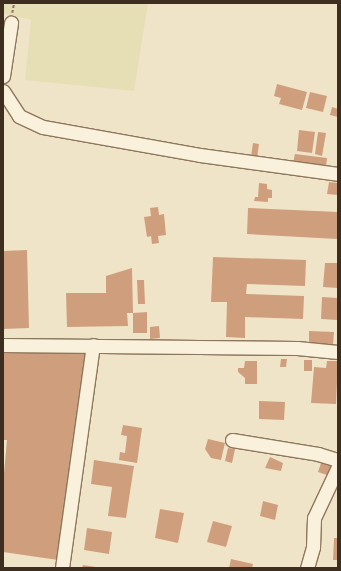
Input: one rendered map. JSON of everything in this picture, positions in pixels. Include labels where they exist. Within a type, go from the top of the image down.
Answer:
[{"type":"street","points":[[3,76],[10,23]]},
{"type":"street","points":[[3,91],[19,116],[43,127],[200,155],[338,174]]},
{"type":"street","points":[[3,345],[297,348],[338,352]]},
{"type":"street","points":[[62,568],[93,345]]},
{"type":"street","points":[[232,440],[318,454],[338,460]]},
{"type":"street","points":[[307,568],[313,547],[314,518],[338,467]]},
{"type":"shaded area","points":[[3,3],[148,3],[134,91],[25,80],[31,20],[3,13]]},
{"type":"building","points":[[277,84],[307,92],[302,110],[279,104],[281,98],[274,96]]},
{"type":"building","points":[[310,92],[327,96],[323,112],[306,108]]},
{"type":"building","points":[[332,107],[338,109],[338,117],[330,115]]},
{"type":"building","points":[[299,130],[315,132],[312,153],[297,151]]},
{"type":"building","points":[[318,132],[326,133],[322,156],[315,154]]},
{"type":"building","points":[[253,143],[259,144],[257,158],[251,157]]},
{"type":"building","points":[[295,154],[327,158],[326,167],[293,163]]},
{"type":"building","points":[[329,182],[338,183],[338,195],[327,194]]},
{"type":"building","points":[[259,183],[267,184],[267,189],[272,190],[272,198],[268,198],[268,202],[254,201],[255,197],[258,197]]},
{"type":"building","points":[[158,207],[159,215],[164,214],[166,235],[158,236],[159,243],[152,244],[151,236],[147,237],[144,217],[151,216],[150,208]]},
{"type":"building","points":[[248,208],[338,212],[337,239],[247,234]]},
{"type":"building","points":[[27,250],[29,328],[3,329],[3,251]]},
{"type":"building","points":[[213,257],[306,260],[305,286],[247,284],[246,294],[304,296],[303,319],[245,317],[245,338],[226,337],[227,302],[211,302]]},
{"type":"building","points":[[325,263],[338,263],[338,288],[323,287]]},
{"type":"building","points":[[132,268],[133,313],[127,313],[128,326],[67,327],[66,293],[106,293],[106,276]]},
{"type":"building","points":[[137,280],[144,280],[145,304],[138,304]]},
{"type":"building","points":[[322,297],[338,298],[338,320],[321,319]]},
{"type":"building","points":[[147,312],[147,333],[133,333],[133,313]]},
{"type":"building","points":[[159,326],[160,338],[150,339],[150,327]]},
{"type":"building","points":[[309,331],[334,332],[333,345],[309,343]]},
{"type":"building","points":[[3,353],[86,353],[58,560],[3,552],[3,484],[7,440],[3,440]]},
{"type":"building","points":[[281,359],[287,359],[286,367],[280,367]]},
{"type":"building","points":[[304,360],[312,360],[312,371],[304,371]]},
{"type":"building","points":[[245,361],[257,361],[257,384],[245,384],[245,378],[238,372],[238,368],[244,368]]},
{"type":"building","points":[[327,361],[338,361],[336,404],[311,403],[314,367],[326,368]]},
{"type":"building","points":[[259,401],[285,402],[284,420],[259,419]]},
{"type":"building","points":[[123,425],[142,428],[137,463],[119,460],[120,452],[125,453],[127,436],[121,435]]},
{"type":"building","points":[[208,439],[225,443],[221,460],[211,458],[205,449]]},
{"type":"building","points":[[228,448],[235,449],[232,463],[225,461]]},
{"type":"building","points":[[270,457],[283,463],[281,471],[265,468]]},
{"type":"building","points":[[94,460],[134,466],[126,518],[108,516],[112,487],[91,484]]},
{"type":"building","points":[[322,460],[334,464],[330,476],[318,472]]},
{"type":"building","points":[[263,501],[278,505],[275,520],[260,516]]},
{"type":"building","points":[[160,509],[184,513],[178,543],[155,538]]},
{"type":"building","points":[[213,521],[232,526],[226,547],[207,542]]},
{"type":"building","points":[[87,528],[112,532],[109,554],[84,550]]},
{"type":"building","points":[[334,538],[338,538],[338,560],[333,560]]},
{"type":"building","points":[[231,559],[253,564],[252,568],[229,568]]},
{"type":"building","points":[[83,565],[96,567],[96,568],[82,568]]}]
